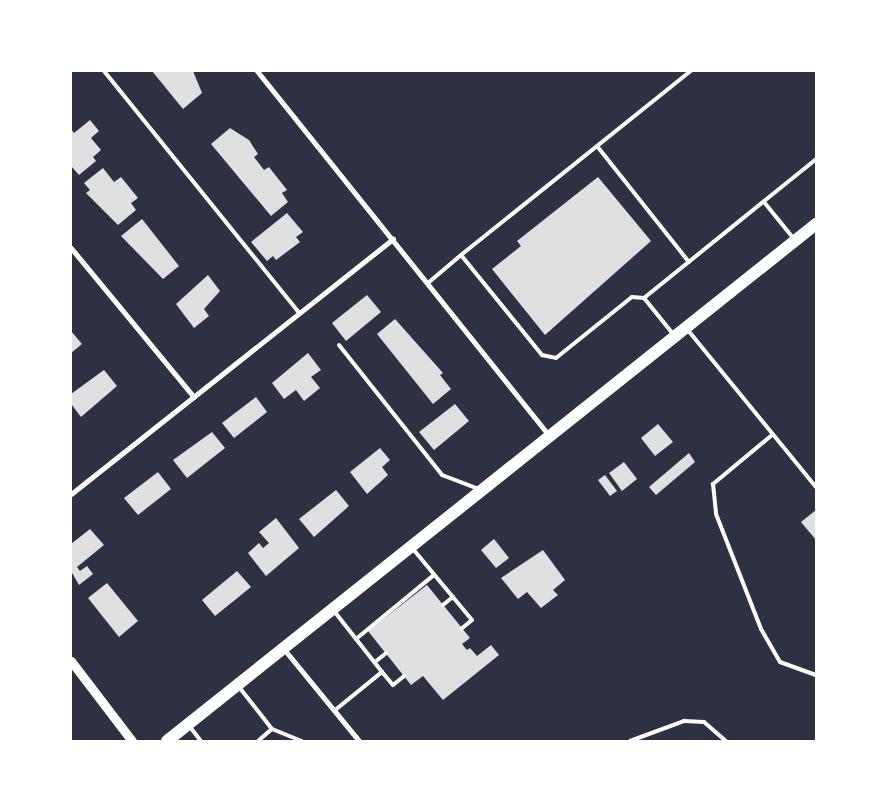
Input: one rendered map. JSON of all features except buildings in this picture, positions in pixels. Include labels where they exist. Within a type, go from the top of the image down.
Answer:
[{"type":"main road","points":[[167,741],[816,224]]},
{"type":"street","points":[[257,71],[549,435]]},
{"type":"street","points":[[71,494],[393,239]]},
{"type":"street","points":[[71,248],[194,397]]},
{"type":"street","points":[[283,647],[358,741]]},
{"type":"street","points":[[71,661],[132,741]]},
{"type":"lane","points":[[104,71],[299,313]]},
{"type":"lane","points":[[428,283],[596,146],[692,71]]},
{"type":"lane","points":[[596,146],[689,262]]},
{"type":"lane","points":[[461,255],[542,355],[556,358],[632,297],[644,298],[816,159]]},
{"type":"lane","points":[[764,202],[795,240]]},
{"type":"lane","points":[[644,298],[674,336]]},
{"type":"lane","points":[[685,327],[816,487]]},
{"type":"lane","points":[[340,345],[442,475],[480,490]]},
{"type":"lane","points":[[772,435],[713,484],[716,514],[761,629],[780,662],[816,675]]},
{"type":"lane","points":[[410,546],[472,620],[462,628]]},
{"type":"lane","points":[[356,639],[434,575]]},
{"type":"lane","points":[[443,605],[453,597]]},
{"type":"lane","points":[[332,608],[393,685],[404,676]]},
{"type":"lane","points":[[375,662],[386,653]]},
{"type":"lane","points":[[334,711],[382,672]]},
{"type":"lane","points":[[237,684],[272,729],[302,741]]},
{"type":"lane","points":[[630,741],[684,721],[704,722],[726,741]]},
{"type":"lane","points":[[188,724],[201,741]]},
{"type":"lane","points":[[258,741],[272,729]]}]
